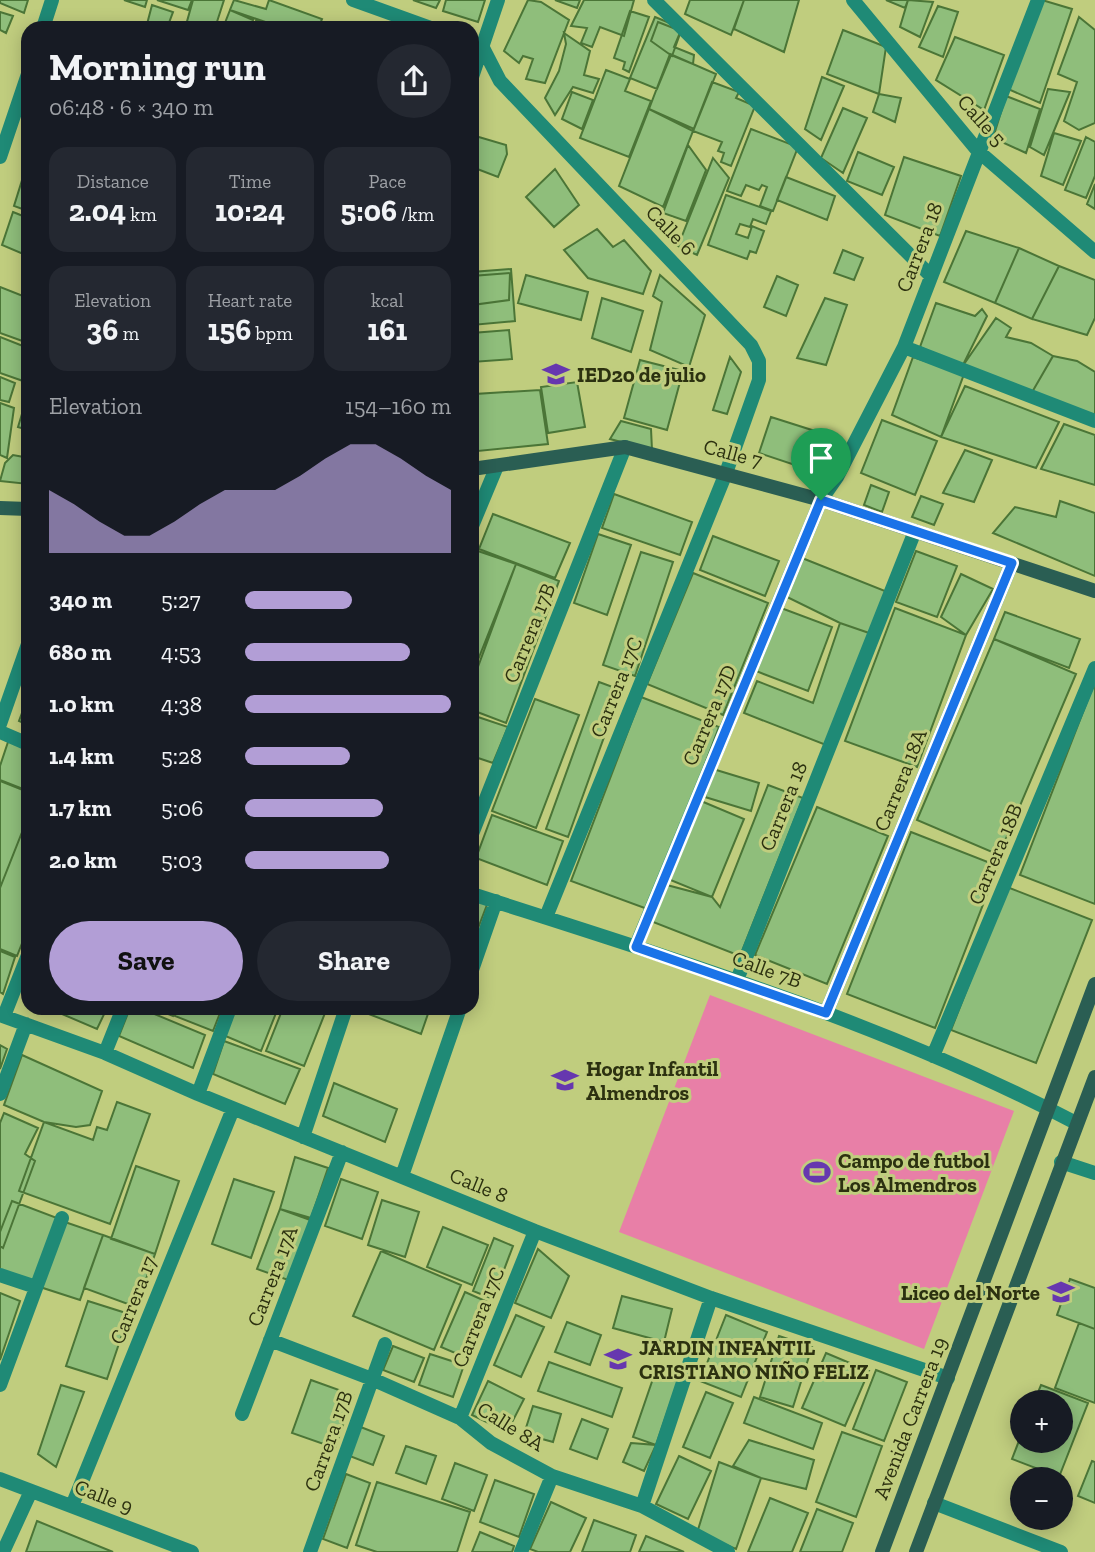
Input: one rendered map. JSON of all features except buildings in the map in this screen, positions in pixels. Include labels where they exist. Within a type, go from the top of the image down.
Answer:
[{"type":"main road","name":"Calle 7","points":[[479,469],[625,447],[821,500],[1095,590]]},
{"type":"main road","points":[[0,509],[21,509]]},
{"type":"main road","name":"Avenida Carrera 19","points":[[882,1552],[1095,985]]},
{"type":"main road","points":[[916,1552],[1095,1077]]},
{"type":"street","points":[[45,21],[52,0]]},
{"type":"street","points":[[353,0],[412,21]]},
{"type":"street","points":[[479,41],[498,0]]},
{"type":"street","points":[[654,0],[930,275]]},
{"type":"street","name":"Calle 5","points":[[853,0],[978,151],[1095,252]]},
{"type":"street","name":"Carrera 18","points":[[821,500],[837,477],[904,347],[1038,0]]},
{"type":"street","name":"Calle 6","points":[[479,48],[500,81],[751,345],[759,360],[759,380],[726,473]]},
{"type":"street","points":[[0,157],[21,110]]},
{"type":"street","points":[[904,347],[1095,421]]},
{"type":"street","name":"Carrera 17B","points":[[479,816],[625,447]]},
{"type":"street","points":[[479,509],[497,466]]},
{"type":"street","name":"Carrera 17C","points":[[546,917],[726,473]]},
{"type":"street","name":"Carrera 17D","points":[[636,947],[821,500]]},
{"type":"street","name":"Carrera 18","points":[[737,980],[915,531]]},
{"type":"street","name":"Carrera 18A","points":[[826,1013],[1012,563]]},
{"type":"street","points":[[0,724],[21,664]]},
{"type":"street","name":"Carrera 18B","points":[[933,1056],[1095,668]]},
{"type":"street","points":[[0,732],[21,741]]},
{"type":"street","name":"Calle 7B","points":[[479,896],[737,980],[826,1013],[933,1056],[1076,1123]]},
{"type":"street","points":[[479,951],[496,901]]},
{"type":"street","points":[[2,1016],[21,971]]},
{"type":"street","points":[[105,1053],[120,1015]]},
{"type":"street","points":[[198,1094],[227,1015]]},
{"type":"street","points":[[303,1137],[344,1015]]},
{"type":"street","points":[[402,1176],[458,1015]]},
{"type":"street","name":"Calle 8","points":[[2,1016],[105,1053],[198,1094],[535,1231],[711,1298],[948,1378]]},
{"type":"street","points":[[0,1094],[26,1024]]},
{"type":"street","name":"Carrera 17","points":[[72,1506],[233,1108]]},
{"type":"street","name":"Carrera 17A","points":[[242,1414],[342,1152]]},
{"type":"street","points":[[1061,1162],[1095,1174]]},
{"type":"street","points":[[0,1385],[62,1218]]},
{"type":"street","name":"Carrera 17C","points":[[460,1418],[535,1231]]},
{"type":"street","points":[[0,1275],[36,1287]]},
{"type":"street","points":[[642,1506],[711,1298]]},
{"type":"street","name":"Calle 8A","points":[[270,1340],[372,1379],[460,1418],[491,1443],[552,1476],[642,1506],[728,1552]]},
{"type":"street","name":"Carrera 17B","points":[[310,1552],[384,1344]]},
{"type":"street","points":[[521,1552],[552,1476]]},
{"type":"street","name":"Calle 9","points":[[0,1479],[192,1552]]},
{"type":"street","points":[[3,1552],[31,1491]]},
{"type":"street","points":[[934,1503],[1060,1552]]},
{"type":"shaded area","name":"Campo de futbol Los Almendros","points":[[710,995],[1014,1111],[924,1349],[619,1232]]},
{"type":"place","name":"IED20 de julio","points":[[556,374]]},
{"type":"place","name":"Hogar Infantil Almendros","points":[[565,1080]]},
{"type":"place","name":"Campo de futbol Los Almendros","points":[[817,1172]]},
{"type":"place","name":"Liceo del Norte","points":[[1061,1292]]},
{"type":"place","name":"JARDIN INFANTIL CRISTIANO NIÑO FELIZ","points":[[618,1359]]},
{"type":"route","points":[[821,500],[1012,563],[826,1013],[636,947],[821,500]]}]
